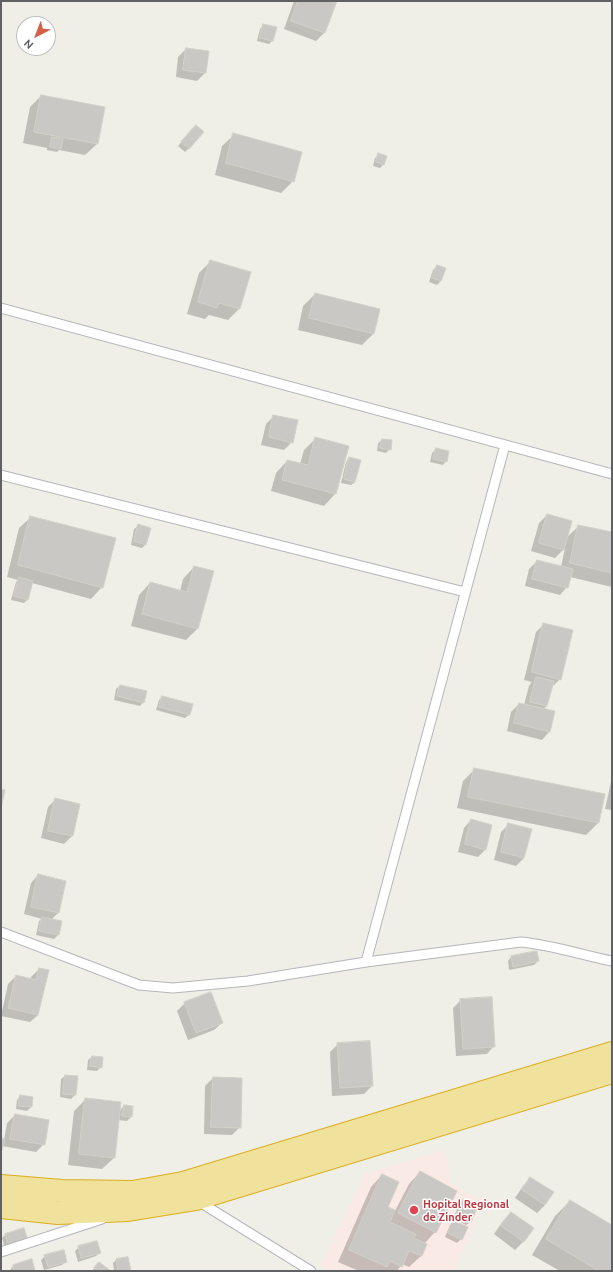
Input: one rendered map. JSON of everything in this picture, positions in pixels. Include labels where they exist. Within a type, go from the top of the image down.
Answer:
[{"type":"highway","points":[[1,1207],[58,1213],[128,1210],[612,1053]]},
{"type":"highway","points":[[1,1186],[62,1191],[189,1191],[612,1072]]},
{"type":"lane","points":[[1,308],[612,474]]},
{"type":"lane","points":[[366,962],[505,445]]},
{"type":"lane","points":[[1,475],[465,592]]},
{"type":"lane","points":[[1,932],[139,985],[173,988],[248,981],[366,962],[522,942],[542,944],[578,954],[612,961]]},
{"type":"lane","points":[[189,1191],[311,1271]]},
{"type":"lane","points":[[1,1252],[128,1210]]},
{"type":"shaded area","name":"Hopital Regional de Zinder","points":[[445,1150],[451,1183],[484,1202],[454,1271],[330,1271],[321,1265],[366,1173]]},
{"type":"building","points":[[298,1],[337,1],[325,33],[291,21]]},
{"type":"building","points":[[263,24],[277,27],[273,41],[260,38]]},
{"type":"building","points":[[186,48],[209,51],[206,73],[183,70]]},
{"type":"building","points":[[41,95],[105,107],[98,144],[34,132]]},
{"type":"building","points":[[196,125],[204,132],[189,149],[181,142]]},
{"type":"building","points":[[233,133],[302,152],[294,182],[226,163]]},
{"type":"building","points":[[52,137],[63,139],[61,149],[50,147]]},
{"type":"building","points":[[378,153],[387,156],[384,165],[376,162]]},
{"type":"building","points":[[210,260],[251,272],[240,309],[219,303],[217,308],[198,302]]},
{"type":"building","points":[[437,265],[446,268],[441,281],[432,278]]},
{"type":"building","points":[[315,293],[380,309],[374,334],[309,318]]},
{"type":"building","points":[[273,415],[298,420],[293,443],[269,437]]},
{"type":"building","points":[[315,437],[349,446],[336,494],[282,480],[287,460],[308,465]]},
{"type":"building","points":[[382,439],[392,440],[391,450],[380,448]]},
{"type":"building","points":[[436,448],[449,451],[447,462],[433,459]]},
{"type":"building","points":[[349,457],[361,460],[355,482],[344,479]]},
{"type":"building","points":[[547,514],[572,521],[564,550],[539,543]]},
{"type":"building","points":[[30,516],[116,538],[103,588],[18,565]]},
{"type":"building","points":[[138,524],[151,528],[146,545],[134,541]]},
{"type":"building","points":[[578,525],[612,532],[612,573],[570,563]]},
{"type":"building","points":[[537,560],[573,569],[568,588],[532,579]]},
{"type":"building","points":[[194,566],[214,571],[198,629],[142,614],[150,582],[187,592]]},
{"type":"building","points":[[19,577],[33,581],[28,600],[14,596]]},
{"type":"building","points":[[543,623],[573,630],[561,680],[532,672]]},
{"type":"building","points":[[536,677],[554,681],[547,706],[530,702]]},
{"type":"building","points":[[120,685],[147,691],[144,703],[117,696]]},
{"type":"building","points":[[162,696],[193,704],[190,715],[159,707]]},
{"type":"building","points":[[519,703],[555,711],[550,732],[514,723]]},
{"type":"building","points":[[474,768],[605,794],[599,823],[468,797]]},
{"type":"building","points":[[1,789],[5,790],[1,808]]},
{"type":"building","points":[[55,798],[80,804],[73,836],[48,831]]},
{"type":"building","points":[[471,819],[492,825],[486,850],[465,844]]},
{"type":"building","points":[[508,823],[532,829],[524,858],[501,852]]},
{"type":"building","points":[[38,874],[66,881],[59,913],[31,907]]},
{"type":"building","points":[[42,917],[62,921],[59,935],[39,931]]},
{"type":"building","points":[[537,951],[539,961],[513,967],[511,956]]},
{"type":"building","points":[[39,968],[49,970],[38,1015],[8,1008],[16,975],[36,980]]},
{"type":"building","points":[[211,992],[223,1023],[196,1033],[184,1002]]},
{"type":"building","points":[[492,997],[495,1047],[463,1049],[460,999]]},
{"type":"building","points":[[370,1041],[373,1086],[340,1088],[337,1043]]},
{"type":"building","points":[[92,1056],[103,1057],[102,1068],[90,1066]]},
{"type":"building","points":[[65,1075],[78,1076],[76,1095],[63,1094]]},
{"type":"building","points":[[213,1077],[242,1078],[241,1128],[211,1127]]},
{"type":"building","points":[[20,1095],[33,1097],[32,1107],[19,1106]]},
{"type":"building","points":[[85,1098],[121,1102],[115,1158],[79,1154]]},
{"type":"building","points":[[124,1105],[133,1106],[132,1117],[122,1116]]},
{"type":"building","points":[[15,1114],[49,1120],[45,1145],[10,1139]]},
{"type":"building","points":[[1,1138],[5,1139],[2,1150],[1,1150]]},
{"type":"building","points":[[420,1171],[457,1191],[436,1233],[398,1213]]},
{"type":"building","points":[[382,1174],[399,1182],[388,1207],[395,1210],[390,1222],[416,1234],[414,1238],[427,1244],[422,1256],[409,1251],[402,1267],[390,1261],[387,1267],[349,1250]]},
{"type":"building","points":[[530,1177],[554,1192],[545,1205],[522,1190]]},
{"type":"building","points":[[463,1199],[478,1206],[471,1222],[456,1215]]},
{"type":"building","points":[[570,1200],[612,1225],[612,1271],[599,1271],[546,1239]]},
{"type":"building","points":[[511,1212],[534,1228],[524,1242],[501,1226]]},
{"type":"building","points":[[453,1221],[468,1227],[462,1240],[448,1233]]},
{"type":"building","points":[[24,1228],[28,1240],[9,1246],[5,1234]]},
{"type":"building","points":[[97,1241],[101,1253],[81,1258],[78,1246]]},
{"type":"building","points":[[64,1250],[67,1262],[48,1267],[44,1255]]},
{"type":"building","points":[[128,1257],[131,1271],[118,1271],[116,1259]]},
{"type":"building","points":[[32,1259],[35,1271],[14,1271],[13,1265]]},
{"type":"building","points":[[99,1262],[111,1271],[98,1271],[94,1268]]},
{"type":"place","name":"Hopital Regional de Zinder","points":[[414,1210]]}]
